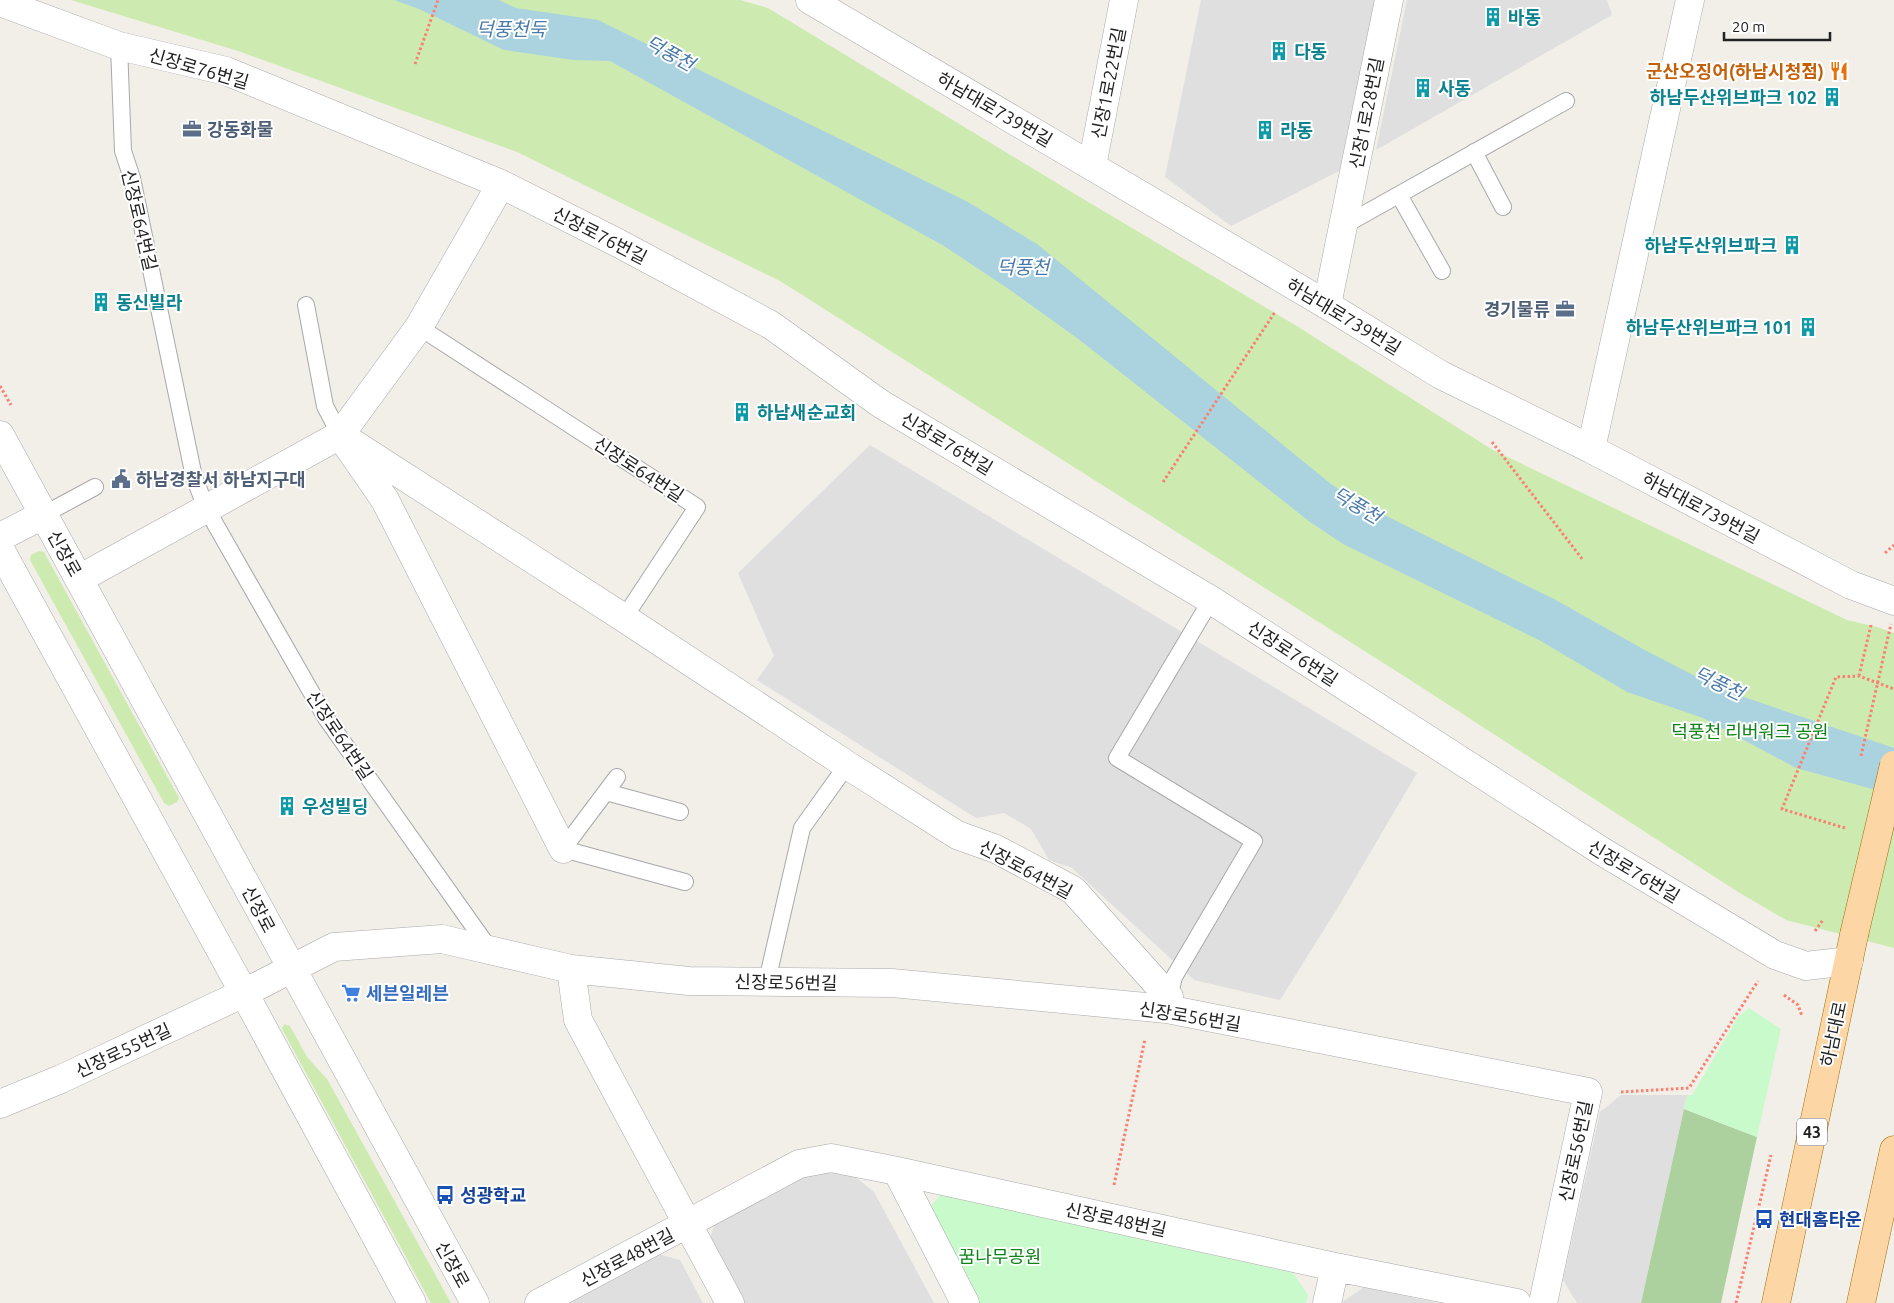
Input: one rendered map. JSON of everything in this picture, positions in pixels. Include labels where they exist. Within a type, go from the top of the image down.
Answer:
[{"type":"main road","name":"하남대로","points":[[1776,1303],[1852,948],[1894,765]]},
{"type":"main road","points":[[1861,1303],[1894,1150]]},
{"type":"street","name":"하남대로739번길","points":[[810,0],[1327,305],[1441,375],[1591,449],[1851,585],[1894,601]]},
{"type":"street","name":"신장1로22번길","points":[[1092,166],[1124,0]]},
{"type":"street","name":"신장1로28번길","points":[[1327,305],[1388,0]]},
{"type":"street","points":[[1591,449],[1690,0]]},
{"type":"street","name":"신장로76번길","points":[[0,2],[119,46],[226,71],[501,184],[618,243],[771,325],[880,404],[1211,600],[1603,852],[1775,955],[1806,966],[1852,948]]},
{"type":"street","points":[[79,579],[340,435],[419,327],[501,184]]},
{"type":"street","name":"신장로64번길","points":[[340,435],[624,618],[847,765],[957,834],[996,849],[1073,890],[1168,1003]]},
{"type":"street","name":"신장로64번길","points":[[340,435],[385,500],[563,849]]},
{"type":"street","name":"신장로","points":[[0,436],[475,1303]]},
{"type":"street","name":"신장로","points":[[0,537],[43,515]]},
{"type":"street","points":[[0,549],[412,1303]]},
{"type":"street","name":"신장로56번길","points":[[244,993],[334,947],[442,939],[571,969],[689,981],[892,983],[1168,1003],[1588,1092],[1543,1303]]},
{"type":"street","points":[[571,969],[578,1020],[688,1224]]},
{"type":"street","name":"신장로55번길","points":[[0,1104],[61,1079],[244,993]]},
{"type":"street","name":"신장로48번길","points":[[539,1303],[799,1164],[832,1158],[1335,1267],[1517,1303]]},
{"type":"street","points":[[896,1171],[965,1303]]},
{"type":"street","name":"신장로48번길","points":[[688,1224],[730,1303]]},
{"type":"street","points":[[1327,1303],[1335,1267]]},
{"type":"lane","name":"신장로64번길","points":[[119,46],[123,151],[132,178],[194,477],[206,508],[326,718],[491,951]]},
{"type":"lane","points":[[1343,226],[1566,101]]},
{"type":"lane","points":[[1474,152],[1503,207]]},
{"type":"lane","points":[[1399,194],[1442,271]]},
{"type":"lane","name":"신장로64번길","points":[[306,305],[325,406],[340,435]]},
{"type":"lane","name":"신장로64번길","points":[[419,327],[697,507],[624,618]]},
{"type":"lane","points":[[43,515],[96,487]]},
{"type":"lane","points":[[1168,1003],[1174,978],[1254,841],[1117,758],[1211,600]]},
{"type":"lane","points":[[767,981],[802,828],[847,765]]},
{"type":"lane","points":[[617,777],[563,849],[685,882]]},
{"type":"lane","points":[[606,792],[680,812]]},
{"type":"path","points":[[415,64],[438,0]]},
{"type":"path","points":[[1163,482],[1193,435],[1224,393],[1279,307]]},
{"type":"path","points":[[1492,442],[1583,560]]},
{"type":"path","points":[[1885,553],[1894,545]]},
{"type":"path","points":[[1859,676],[1871,624]]},
{"type":"path","points":[[1847,828],[1782,809],[1822,708],[1836,678],[1859,676],[1894,689]]},
{"type":"path","points":[[1810,932],[1816,931],[1824,917]]},
{"type":"path","points":[[1588,1092],[1689,1088],[1775,955]]},
{"type":"path","points":[[1107,1217],[1146,1033],[1168,1003]]},
{"type":"path","points":[[1798,1004],[1804,1019]]},
{"type":"path","points":[[1736,1303],[1773,1150]]},
{"type":"shaded area","points":[[1201,0],[1375,0],[1343,169],[1231,226],[1165,177]]},
{"type":"shaded area","points":[[1407,0],[1607,0],[1612,15],[1376,150]]},
{"type":"shaded area","points":[[870,445],[1417,773],[1340,904],[1280,1000],[1194,980],[1072,868],[1049,860],[1031,829],[1004,813],[976,818],[757,680],[774,656],[738,573]]},
{"type":"shaded area","points":[[1621,1095],[1687,1095],[1641,1303],[1577,1303],[1563,1280],[1600,1112]]},
{"type":"shaded area","points":[[822,1172],[853,1175],[874,1192],[934,1303],[740,1303],[708,1245],[716,1220],[791,1180]]},
{"type":"shaded area","points":[[655,1253],[680,1260],[703,1303],[563,1303]]},
{"type":"shaded area","points":[[1364,1287],[1428,1301],[1438,1303],[1341,1303]]},
{"type":"green space","name":"덕풍천 리버워크 공원","points":[[71,0],[740,0],[768,8],[1295,325],[1493,450],[1847,620],[1894,633],[1894,948],[1786,920],[1738,892],[1404,676],[780,281],[517,152],[238,51]]},
{"type":"green space","points":[[39,551],[44,552],[179,798],[177,802],[169,806],[164,803],[30,560],[31,555]]},
{"type":"green space","points":[[1749,1008],[1781,1029],[1757,1137],[1684,1109],[1687,1095],[1692,1095],[1738,1017]]},
{"type":"green space","points":[[284,1024],[290,1026],[307,1057],[327,1079],[451,1303],[431,1303],[282,1029]]},
{"type":"green space","points":[[1684,1109],[1757,1137],[1721,1303],[1641,1303]]},
{"type":"green space","name":"꿈나무공원","points":[[940,1195],[1293,1273],[1308,1295],[1306,1303],[971,1303],[923,1216]]},
{"type":"water","name":"덕풍천","points":[[394,0],[499,0],[516,8],[598,20],[968,202],[1037,244],[1331,484],[1362,504],[1554,599],[1643,649],[1720,689],[1894,748],[1894,795],[1796,768],[1703,718],[1627,692],[1539,640],[1343,544],[1310,522],[1081,341],[944,246],[610,61],[573,60],[504,50],[419,9]]},
{"type":"place","name":"바동","points":[[1493,17]]},
{"type":"place","name":"다동","points":[[1279,51]]},
{"type":"place","name":"군산오징어(하남시청점)","points":[[1839,71]]},
{"type":"place","name":"사동","points":[[1423,88]]},
{"type":"place","name":"하남두산위브파크 102","points":[[1832,97]]},
{"type":"place","name":"강동화물","points":[[192,129]]},
{"type":"place","name":"라동","points":[[1265,130]]},
{"type":"place","name":"하남두산위브파크","points":[[1792,245]]},
{"type":"place","name":"동신빌라","points":[[101,302]]},
{"type":"place","name":"경기물류","points":[[1565,309]]},
{"type":"place","name":"하남두산위브파크 101","points":[[1808,327]]},
{"type":"place","name":"하남새순교회","points":[[742,412]]},
{"type":"place","name":"하남경찰서 하남지구대","points":[[121,479]]},
{"type":"place","name":"우성빌딩","points":[[287,806]]},
{"type":"place","name":"세븐일레븐","points":[[351,993]]},
{"type":"place","name":"성광학교","points":[[445,1195]]},
{"type":"place","name":"현대홈타운","points":[[1764,1219]]},
{"type":"water label","name":"덕풍천둑","points":[[511,29]]}]
